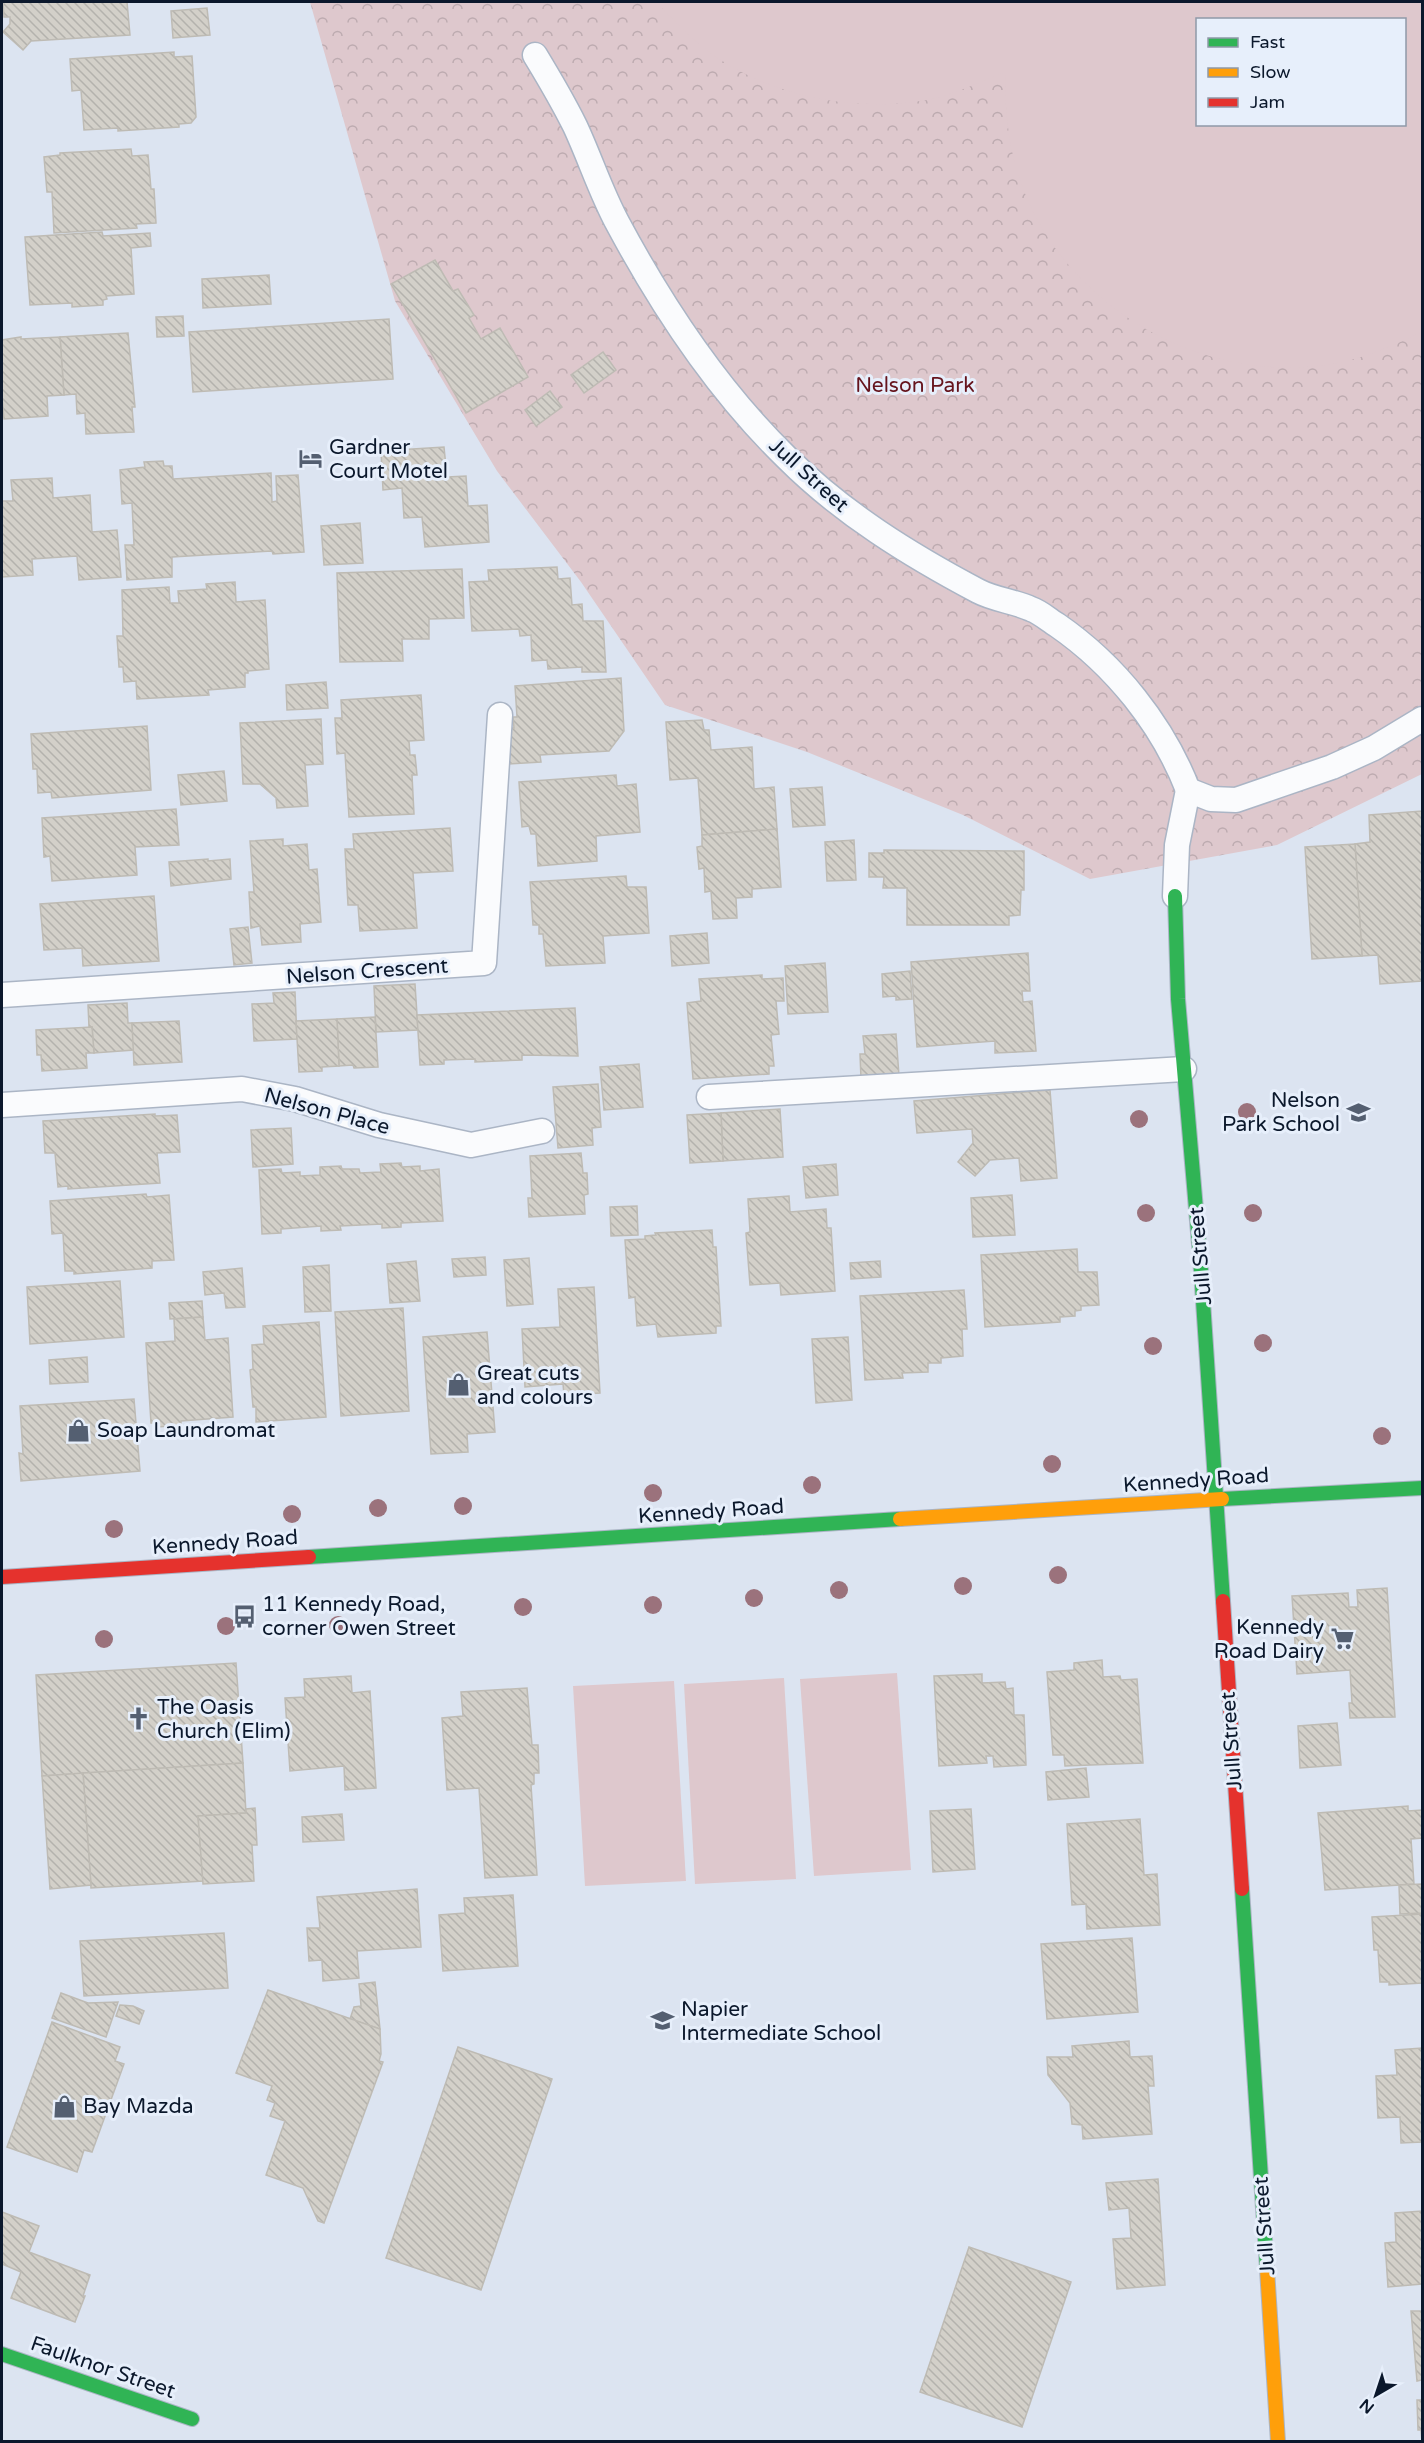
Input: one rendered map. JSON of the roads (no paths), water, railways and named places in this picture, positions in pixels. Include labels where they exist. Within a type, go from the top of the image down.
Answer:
[{"type":"street","name":"Jull Street","points":[[1175,896],[1175,933],[1184,1068],[1203,1282],[1278,2442]]},
{"type":"street","name":"Kennedy Road","points":[[2,1577],[1216,1499],[1422,1488]]},
{"type":"street","name":"Faulknor Street","points":[[2,2354],[192,2419]]},
{"type":"lane","name":"Jull Street","points":[[535,55],[574,126],[617,223],[696,351],[738,406],[787,459],[841,506],[910,553],[982,593],[1033,609],[1076,638],[1113,672],[1137,703],[1176,759],[1188,790]]},
{"type":"lane","name":"Nelson Crescent","points":[[2,995],[484,963],[500,715]]},
{"type":"lane","points":[[1175,896],[1177,845],[1188,790],[1211,799],[1236,800],[1332,767],[1374,748],[1422,719]]},
{"type":"lane","points":[[709,1097],[1184,1068]]},
{"type":"lane","name":"Nelson Place","points":[[2,1105],[242,1089],[294,1099],[379,1125],[471,1145],[542,1131]]},
{"type":"place","name":"Gardner Court Motel","points":[[311,459]]},
{"type":"place","name":"Nelson Park School","points":[[1358,1112]]},
{"type":"place","name":"Great cuts and colours","points":[[459,1385]]},
{"type":"place","name":"Soap Laundromat","points":[[79,1430]]},
{"type":"place","name":"11 Kennedy Road, corner Owen Street","points":[[244,1616]]},
{"type":"place","name":"Kennedy Road Dairy","points":[[1342,1639]]},
{"type":"place","name":"The Oasis Church (Elim)","points":[[139,1719]]},
{"type":"place","name":"Napier Intermediate School","points":[[663,2021]]},
{"type":"place","name":"Bay Mazda","points":[[65,2106]]},
{"type":"park label","name":"Nelson Park","points":[[915,385]]}]
